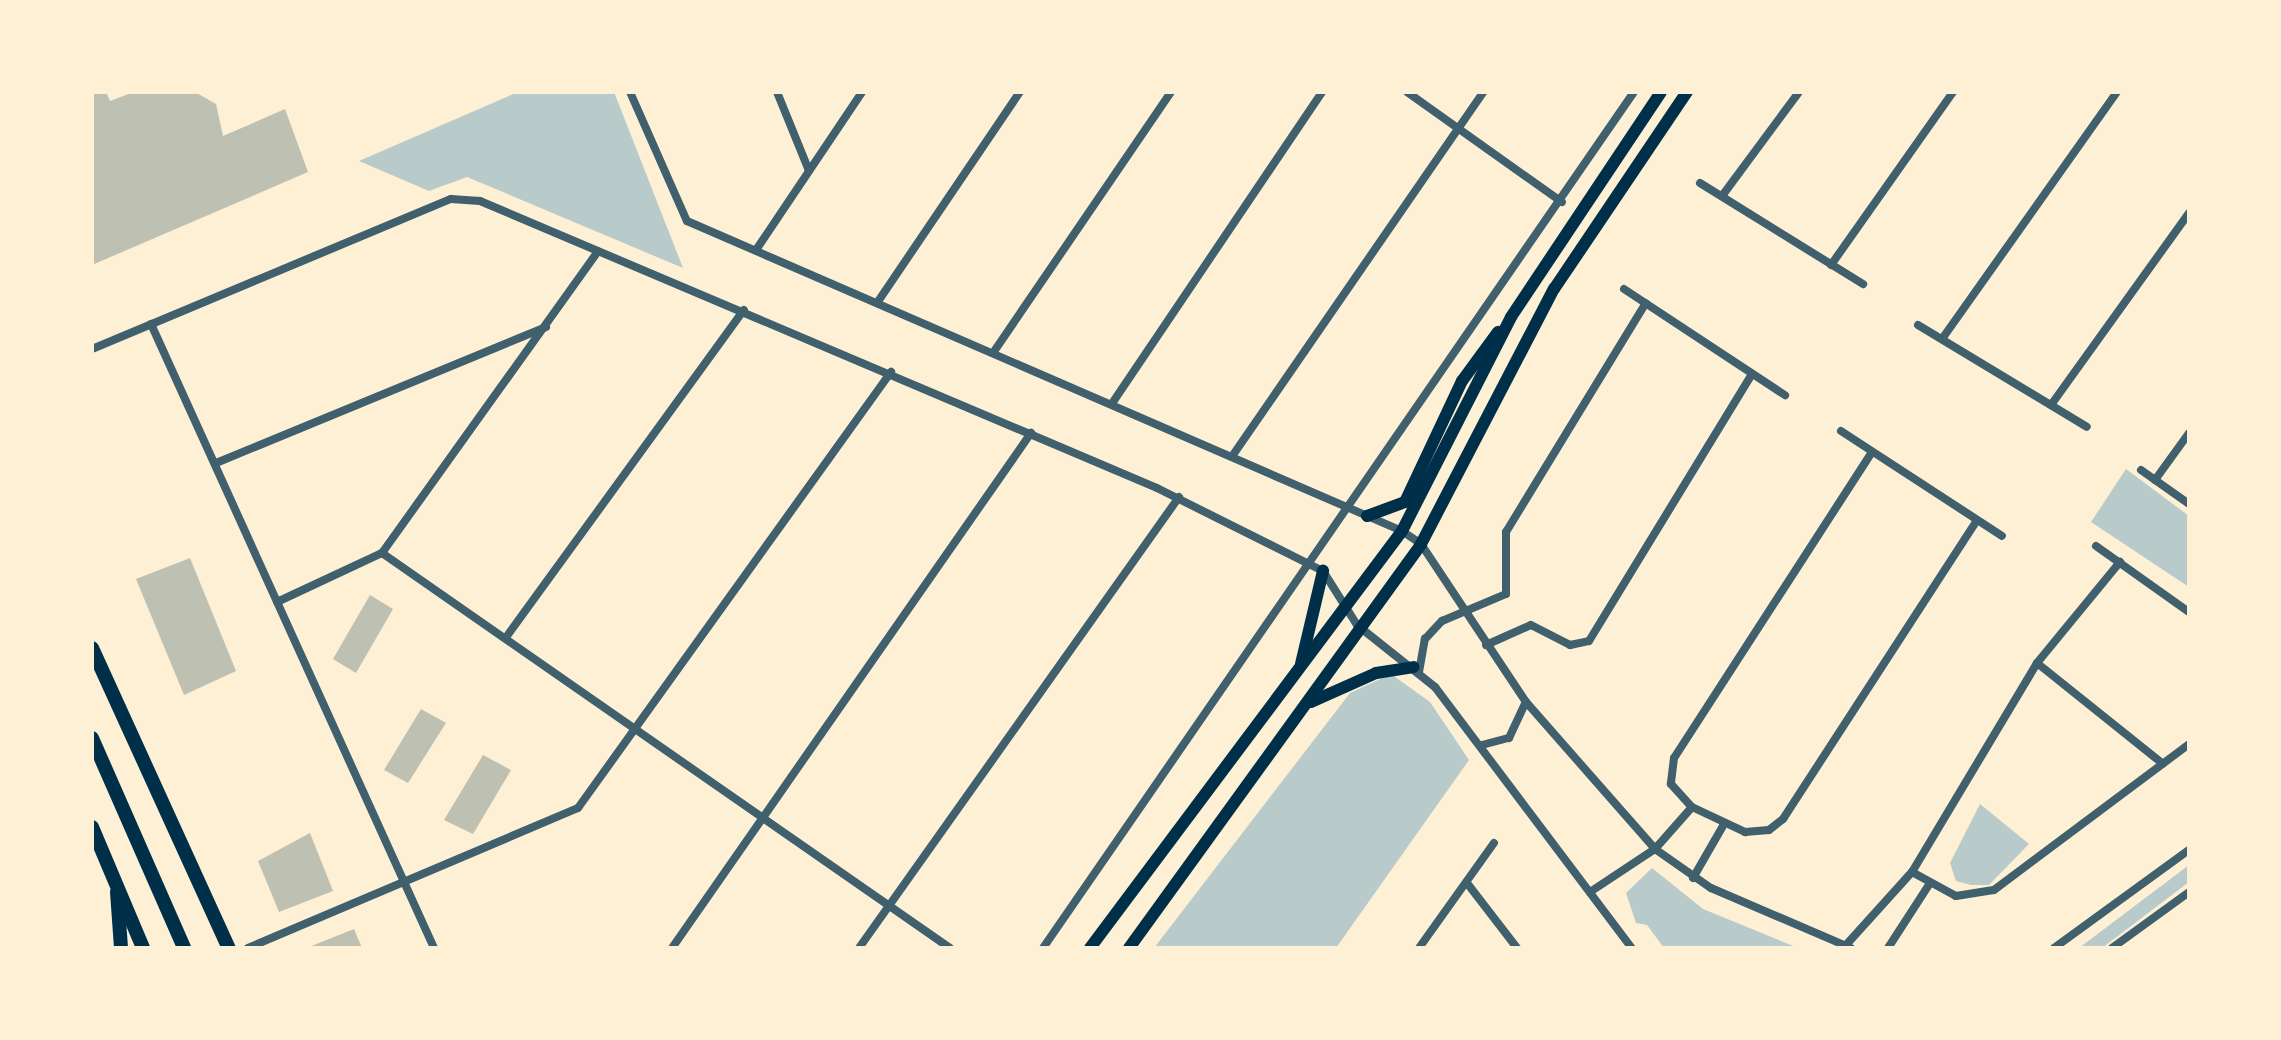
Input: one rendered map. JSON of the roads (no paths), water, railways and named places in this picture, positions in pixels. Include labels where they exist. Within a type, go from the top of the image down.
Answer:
[{"type":"main road","points":[[1367,516],[1405,502],[1462,381],[1511,317],[1661,92]]},
{"type":"main road","points":[[1129,948],[1421,544],[1554,289],[1687,92]]},
{"type":"main road","points":[[1090,948],[1348,611],[1402,531],[1511,317]]},
{"type":"main road","points":[[1293,683],[1312,641],[1317,568]]},
{"type":"main road","points":[[92,648],[229,948]]},
{"type":"main road","points":[[1308,704],[1376,673],[1417,670]]},
{"type":"main road","points":[[92,738],[184,948]]},
{"type":"main road","points":[[92,827],[143,948]]},
{"type":"main road","points":[[117,883],[121,948]]},
{"type":"street","points":[[630,92],[687,221],[995,350],[1402,531],[1421,544],[1526,702],[1655,849],[1693,878],[1848,946],[1912,872],[2037,663],[2120,562]]},
{"type":"street","points":[[777,92],[809,171]]},
{"type":"street","points":[[756,250],[862,92]]},
{"type":"street","points":[[877,303],[1020,92]]},
{"type":"street","points":[[995,350],[1171,92]]},
{"type":"street","points":[[1113,402],[1322,92]]},
{"type":"street","points":[[1407,92],[1562,202]]},
{"type":"street","points":[[1233,455],[1483,92]]},
{"type":"street","points":[[1043,948],[1317,568],[1351,508],[1634,92]]},
{"type":"street","points":[[1722,196],[1799,92]]},
{"type":"street","points":[[1831,265],[1953,92]]},
{"type":"street","points":[[1942,339],[2117,92]]},
{"type":"street","points":[[1700,183],[1863,284]]},
{"type":"street","points":[[92,349],[451,199],[480,201],[891,372],[1179,497],[1317,568],[1362,629],[1417,670],[1482,745],[1632,948]]},
{"type":"street","points":[[2051,405],[2189,213]]},
{"type":"street","points":[[277,602],[382,553],[598,251]]},
{"type":"street","points":[[1624,289],[1785,395]]},
{"type":"street","points":[[1417,670],[1425,639],[1464,613],[1506,594],[1506,532],[1646,303]]},
{"type":"street","points":[[507,636],[744,310]]},
{"type":"street","points":[[151,324],[434,948]]},
{"type":"street","points":[[1918,325],[2087,427]]},
{"type":"street","points":[[216,463],[546,327]]},
{"type":"street","points":[[248,948],[565,818],[594,791],[637,726],[891,372]]},
{"type":"street","points":[[1486,645],[1531,625],[1570,645],[1589,641],[1752,374]]},
{"type":"street","points":[[1841,431],[2002,536]]},
{"type":"street","points":[[672,948],[1031,433]]},
{"type":"street","points":[[2155,480],[2189,433]]},
{"type":"street","points":[[1872,452],[1674,758],[1671,784],[1692,807],[1724,824],[1760,833],[1783,819],[1977,520]]},
{"type":"street","points":[[2141,470],[2189,504]]},
{"type":"street","points":[[859,948],[1179,497]]},
{"type":"street","points":[[2096,546],[2189,612]]},
{"type":"street","points":[[382,553],[637,726],[950,948]]},
{"type":"street","points":[[2037,663],[2163,764]]},
{"type":"street","points":[[1482,745],[1509,738],[1526,702]]},
{"type":"street","points":[[1912,872],[1956,896],[1994,890],[2189,744]]},
{"type":"street","points":[[1590,892],[1655,849],[1692,807]]},
{"type":"street","points":[[1693,878],[1724,824]]},
{"type":"street","points":[[1419,948],[1494,843]]},
{"type":"street","points":[[2054,948],[2189,850]]},
{"type":"street","points":[[1467,883],[1517,948]]},
{"type":"street","points":[[1888,948],[1930,883]]},
{"type":"street","points":[[2112,948],[2189,892]]}]
